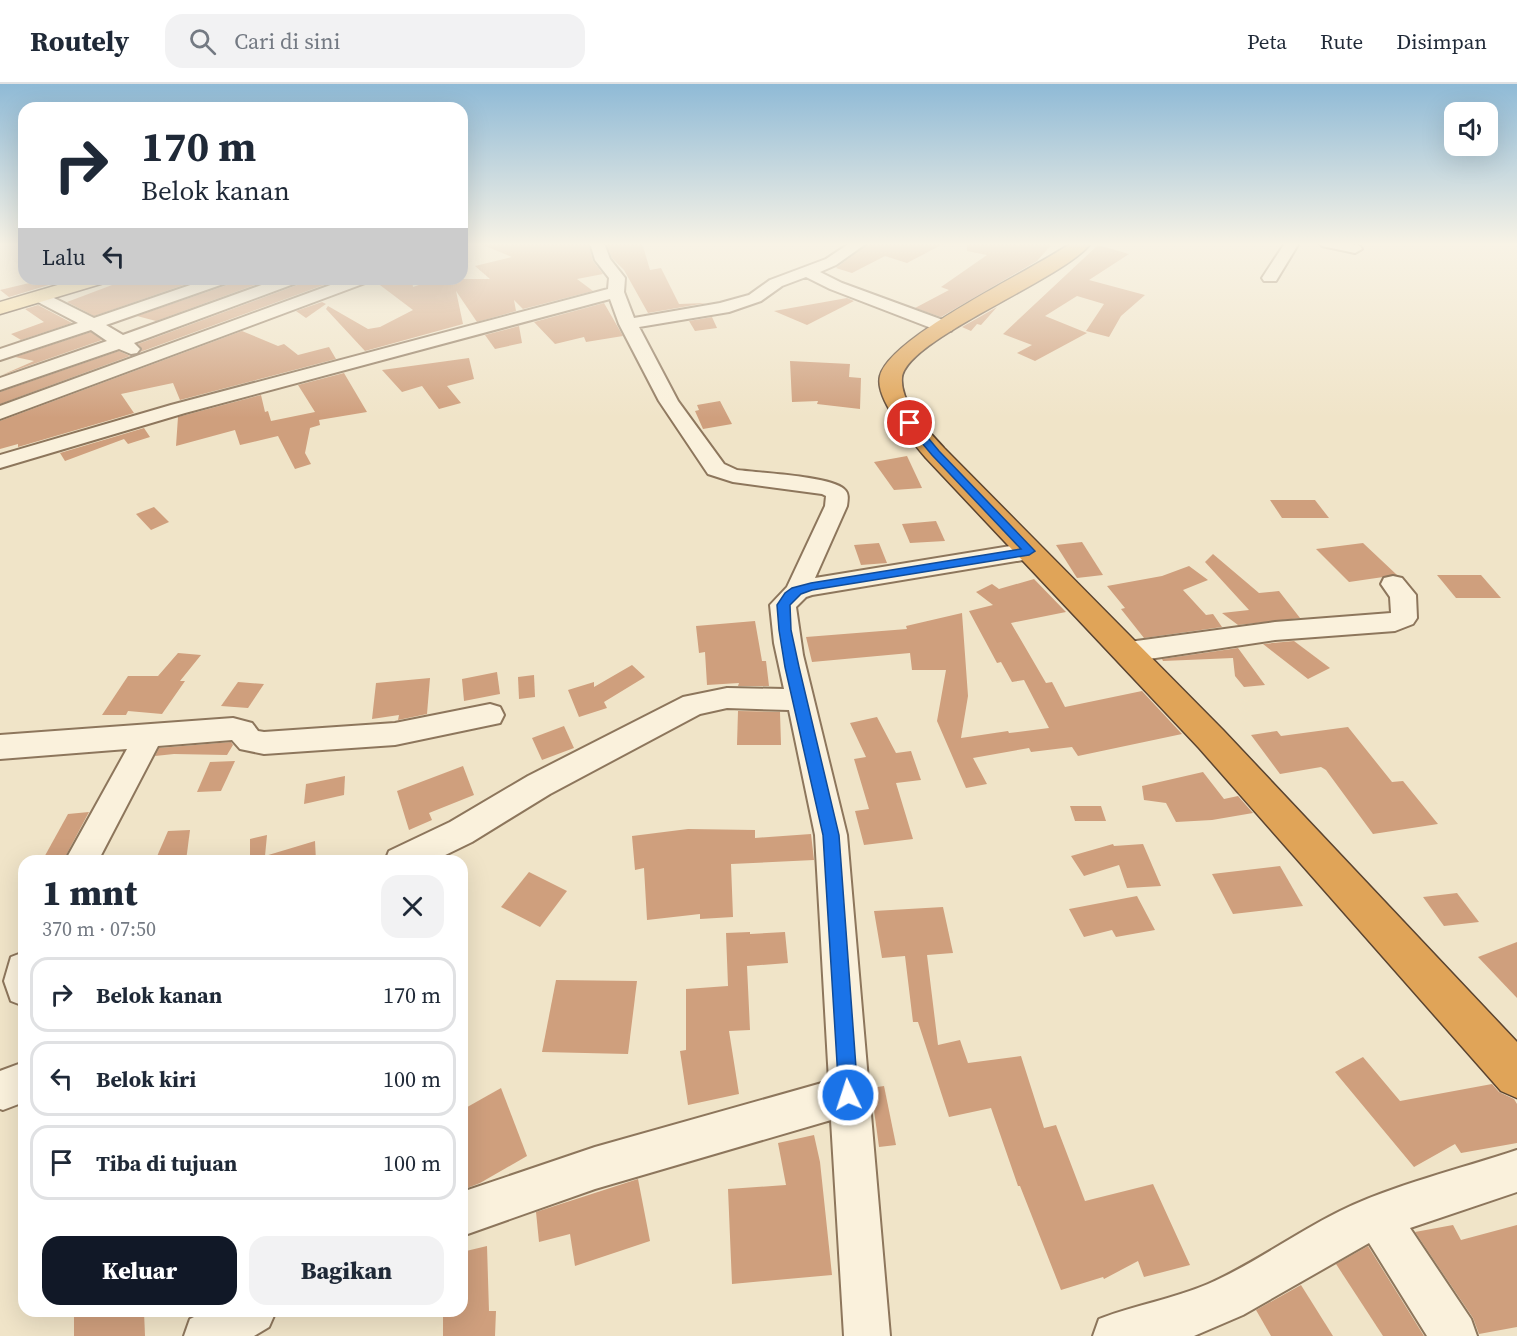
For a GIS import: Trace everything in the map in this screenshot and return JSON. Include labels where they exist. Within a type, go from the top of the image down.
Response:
[{"type":"highway","points":[[989,301],[945,327],[894,366],[890,377],[892,389],[921,437],[1029,551],[1130,652],[1517,1075]]},
{"type":"main road","points":[[0,308],[24,301]]},
{"type":"street","points":[[49,301],[93,324],[148,360]]},
{"type":"street","points":[[0,355],[158,301]]},
{"type":"street","points":[[0,384],[232,301]]},
{"type":"street","points":[[0,413],[303,301]]},
{"type":"street","points":[[0,462],[178,409],[581,301]]},
{"type":"street","points":[[620,301],[628,324],[669,401],[716,469],[733,476],[828,488],[837,494],[836,506],[797,591]]},
{"type":"street","points":[[628,324],[723,308],[745,301]]},
{"type":"street","points":[[877,301],[945,327]]},
{"type":"street","points":[[867,1336],[831,835],[792,667],[783,605],[789,596],[797,591],[836,582],[1029,551]]},
{"type":"street","points":[[1130,652],[1275,631],[1395,622],[1404,618],[1403,595],[1394,584]]},
{"type":"street","points":[[413,855],[461,832],[539,785],[693,705],[727,698],[801,700]]},
{"type":"street","points":[[0,747],[237,729],[242,731],[250,742],[264,743],[395,734],[490,715]]},
{"type":"street","points":[[84,855],[150,734]]},
{"type":"street","points":[[468,1212],[595,1168],[848,1095]]},
{"type":"street","points":[[1116,1336],[1177,1320],[1227,1299],[1356,1226],[1517,1171]]},
{"type":"street","points":[[1378,1217],[1454,1336]]},
{"type":"street","points":[[207,1336],[242,1317]]},
{"type":"building","points":[[69,301],[136,301],[94,316]]},
{"type":"building","points":[[179,301],[210,301],[156,321],[137,316]]},
{"type":"building","points":[[253,301],[279,301],[140,352],[142,349],[138,344]]},
{"type":"building","points":[[402,301],[458,301],[463,324],[365,351],[326,309],[328,306],[368,329],[380,327],[413,310]]},
{"type":"building","points":[[463,301],[514,301],[516,311],[477,322]]},
{"type":"building","points":[[515,301],[552,301],[523,309]]},
{"type":"building","points":[[642,301],[706,303],[648,313]]},
{"type":"building","points":[[828,301],[853,301],[807,325],[774,311]]},
{"type":"building","points":[[927,301],[968,301],[941,317],[915,308]]},
{"type":"building","points":[[1038,301],[1068,301],[1045,316],[1087,333],[1035,361],[1017,353],[1032,345],[1003,334]]},
{"type":"building","points":[[1095,301],[1138,301],[1121,316],[1109,337],[1086,331],[1104,304]]},
{"type":"building","points":[[322,302],[326,304],[306,318],[296,311]]},
{"type":"building","points":[[604,303],[623,336],[586,342],[584,337],[555,344],[534,322]]},
{"type":"building","points":[[38,305],[72,323],[21,340],[11,334],[44,322],[25,309]]},
{"type":"building","points":[[997,307],[981,325],[977,324],[971,331],[962,327]]},
{"type":"building","points":[[712,317],[717,328],[695,331],[689,321]]},
{"type":"building","points":[[519,326],[522,343],[495,349],[485,335]]},
{"type":"building","points":[[242,331],[278,346],[284,344],[298,355],[329,347],[336,359],[180,400],[173,383],[121,394],[134,413],[18,447],[18,444],[0,449],[0,421]]},
{"type":"building","points":[[91,332],[102,340],[2,375],[34,361],[15,357]]},
{"type":"building","points":[[119,351],[130,356],[0,404],[0,392]]},
{"type":"building","points":[[469,358],[474,379],[447,386],[461,403],[439,409],[422,386],[402,392],[382,370]]},
{"type":"building","points":[[790,361],[850,364],[849,377],[861,378],[860,409],[817,404],[818,401],[792,402]]},
{"type":"building","points":[[344,373],[367,412],[319,420],[320,425],[310,428],[305,453],[311,464],[295,469],[278,436],[240,445],[235,430],[176,446],[178,417],[261,395],[265,412],[268,411],[271,421],[315,412],[298,385]]},
{"type":"building","points":[[720,401],[732,424],[703,429],[695,411],[699,410],[697,405]]},
{"type":"building","points":[[144,428],[150,437],[128,444],[124,439],[65,461],[60,453]]},
{"type":"building","points":[[907,456],[922,488],[894,490],[874,462]]},
{"type":"building","points":[[1270,500],[1315,500],[1329,518],[1282,518]]},
{"type":"building","points":[[154,507],[169,522],[151,530],[136,514]]},
{"type":"building","points":[[936,521],[945,541],[910,543],[902,524]]},
{"type":"building","points":[[1082,542],[1103,575],[1077,578],[1056,545]]},
{"type":"building","points":[[879,543],[887,563],[861,565],[854,545]]},
{"type":"building","points":[[1363,543],[1397,575],[1349,582],[1316,549]]},
{"type":"building","points":[[1213,554],[1259,593],[1279,591],[1300,618],[1238,625],[1222,613],[1249,610],[1205,562]]},
{"type":"building","points":[[1189,566],[1208,580],[1183,590],[1206,615],[1213,614],[1222,627],[1144,638],[1121,609],[1125,608],[1107,586],[1162,576]]},
{"type":"building","points":[[1437,575],[1481,575],[1501,598],[1456,598]]},
{"type":"building","points":[[1034,579],[1066,612],[1011,623],[1046,683],[1052,682],[1065,707],[1142,691],[1182,734],[1078,756],[1072,747],[1031,752],[1029,748],[973,758],[987,784],[966,788],[937,721],[946,670],[912,670],[910,653],[812,662],[806,637],[907,629],[906,626],[962,613],[968,696],[961,738],[1049,728],[1024,680],[1012,682],[1001,662],[997,663],[969,611],[993,605],[976,592],[992,584],[999,589]]},
{"type":"building","points":[[755,621],[762,661],[766,661],[769,686],[738,686],[739,683],[707,685],[705,652],[699,653],[696,626]]},
{"type":"building","points":[[1294,641],[1330,668],[1308,679],[1263,644]]},
{"type":"building","points":[[1238,648],[1265,685],[1244,687],[1235,676],[1233,658],[1163,661],[1162,659]]},
{"type":"building","points":[[178,653],[201,655],[180,681],[185,681],[162,714],[128,711],[126,715],[102,715],[128,676],[158,676]]},
{"type":"building","points":[[632,665],[645,677],[604,702],[607,708],[579,717],[568,690],[594,682],[594,687]]},
{"type":"building","points":[[497,672],[500,694],[464,701],[462,679]]},
{"type":"building","points":[[534,675],[535,697],[519,699],[518,677]]},
{"type":"building","points":[[430,678],[427,714],[398,720],[399,715],[372,719],[376,683]]},
{"type":"building","points":[[238,682],[264,684],[248,708],[221,706]]},
{"type":"building","points":[[738,711],[780,712],[781,745],[737,745]]},
{"type":"building","points":[[877,717],[896,753],[911,751],[921,780],[896,783],[913,839],[864,845],[855,811],[869,809],[854,759],[866,757],[850,723]]},
{"type":"building","points":[[564,726],[574,748],[542,760],[532,738]]},
{"type":"building","points":[[1348,727],[1392,782],[1403,781],[1438,824],[1373,834],[1326,770],[1321,767],[1280,774],[1251,735],[1277,731],[1281,736]]},
{"type":"building","points":[[231,742],[233,745],[227,755],[155,756],[159,748]]},
{"type":"building","points":[[235,761],[221,791],[197,792],[210,762]]},
{"type":"building","points":[[463,766],[474,795],[429,813],[432,820],[409,830],[397,791]]},
{"type":"building","points":[[1203,772],[1224,799],[1238,796],[1253,813],[1212,820],[1176,822],[1166,803],[1144,800],[1142,786]]},
{"type":"building","points":[[345,776],[344,795],[304,804],[306,784]]},
{"type":"building","points":[[1070,806],[1101,806],[1106,821],[1075,821]]},
{"type":"building","points":[[89,812],[66,855],[45,855],[68,814]]},
{"type":"building","points":[[688,829],[755,830],[755,838],[811,834],[814,860],[731,864],[733,917],[700,919],[700,914],[647,920],[644,868],[635,870],[632,836]]},
{"type":"building","points":[[190,830],[187,855],[158,855],[168,831]]},
{"type":"building","points":[[267,835],[265,855],[250,855],[250,839]]},
{"type":"building","points":[[315,841],[316,855],[268,855]]},
{"type":"building","points":[[1113,844],[1114,846],[1143,844],[1161,886],[1127,888],[1119,865],[1084,876],[1071,856]]},
{"type":"building","points":[[1280,866],[1303,906],[1233,914],[1212,874]]},
{"type":"building","points":[[529,872],[567,891],[540,927],[501,907]]},
{"type":"building","points":[[1457,893],[1479,922],[1444,926],[1423,897]]},
{"type":"building","points":[[1137,896],[1155,930],[1116,937],[1112,930],[1084,937],[1069,909]]},
{"type":"building","points":[[943,907],[953,953],[927,955],[938,1045],[960,1040],[968,1063],[1021,1056],[1044,1128],[1056,1125],[1085,1201],[1153,1184],[1190,1265],[1144,1277],[1138,1261],[1104,1279],[1103,1277],[1061,1290],[1020,1186],[1018,1186],[991,1108],[949,1117],[918,1022],[913,1022],[905,956],[882,958],[874,911]]},
{"type":"building","points":[[750,932],[750,934],[785,932],[788,963],[747,966],[750,1030],[729,1031],[739,1094],[688,1105],[680,1051],[686,1050],[686,989],[728,986],[726,933]]},
{"type":"building","points":[[1517,942],[1517,998],[1478,957]]},
{"type":"building","points":[[556,980],[637,981],[628,1054],[542,1052]]},
{"type":"building","points":[[1363,1057],[1400,1101],[1492,1084],[1499,1092],[1514,1099],[1517,1104],[1517,1143],[1461,1153],[1455,1144],[1414,1167],[1335,1072]]},
{"type":"building","points":[[884,1086],[896,1145],[879,1147],[871,1088]]},
{"type":"building","points":[[501,1088],[527,1156],[468,1188],[468,1107]]},
{"type":"building","points":[[814,1135],[820,1162],[832,1275],[732,1284],[728,1189],[786,1185],[778,1143]]},
{"type":"building","points":[[638,1179],[650,1241],[575,1266],[570,1234],[539,1242],[536,1212]]},
{"type":"building","points":[[1453,1225],[1461,1240],[1517,1225],[1517,1327],[1479,1334],[1473,1318],[1415,1232]]},
{"type":"building","points":[[487,1246],[489,1311],[496,1311],[495,1336],[443,1336],[443,1317],[468,1317],[468,1251]]},
{"type":"building","points":[[1368,1246],[1424,1336],[1383,1336],[1336,1264]]},
{"type":"building","points":[[1301,1285],[1333,1336],[1271,1336],[1256,1310]]},
{"type":"building","points":[[74,1317],[144,1317],[145,1336],[74,1336]]},
{"type":"route","points":[[848,1095],[831,835],[824,795],[792,667],[783,605],[789,596],[811,587],[1029,551],[935,453],[910,423]]}]
